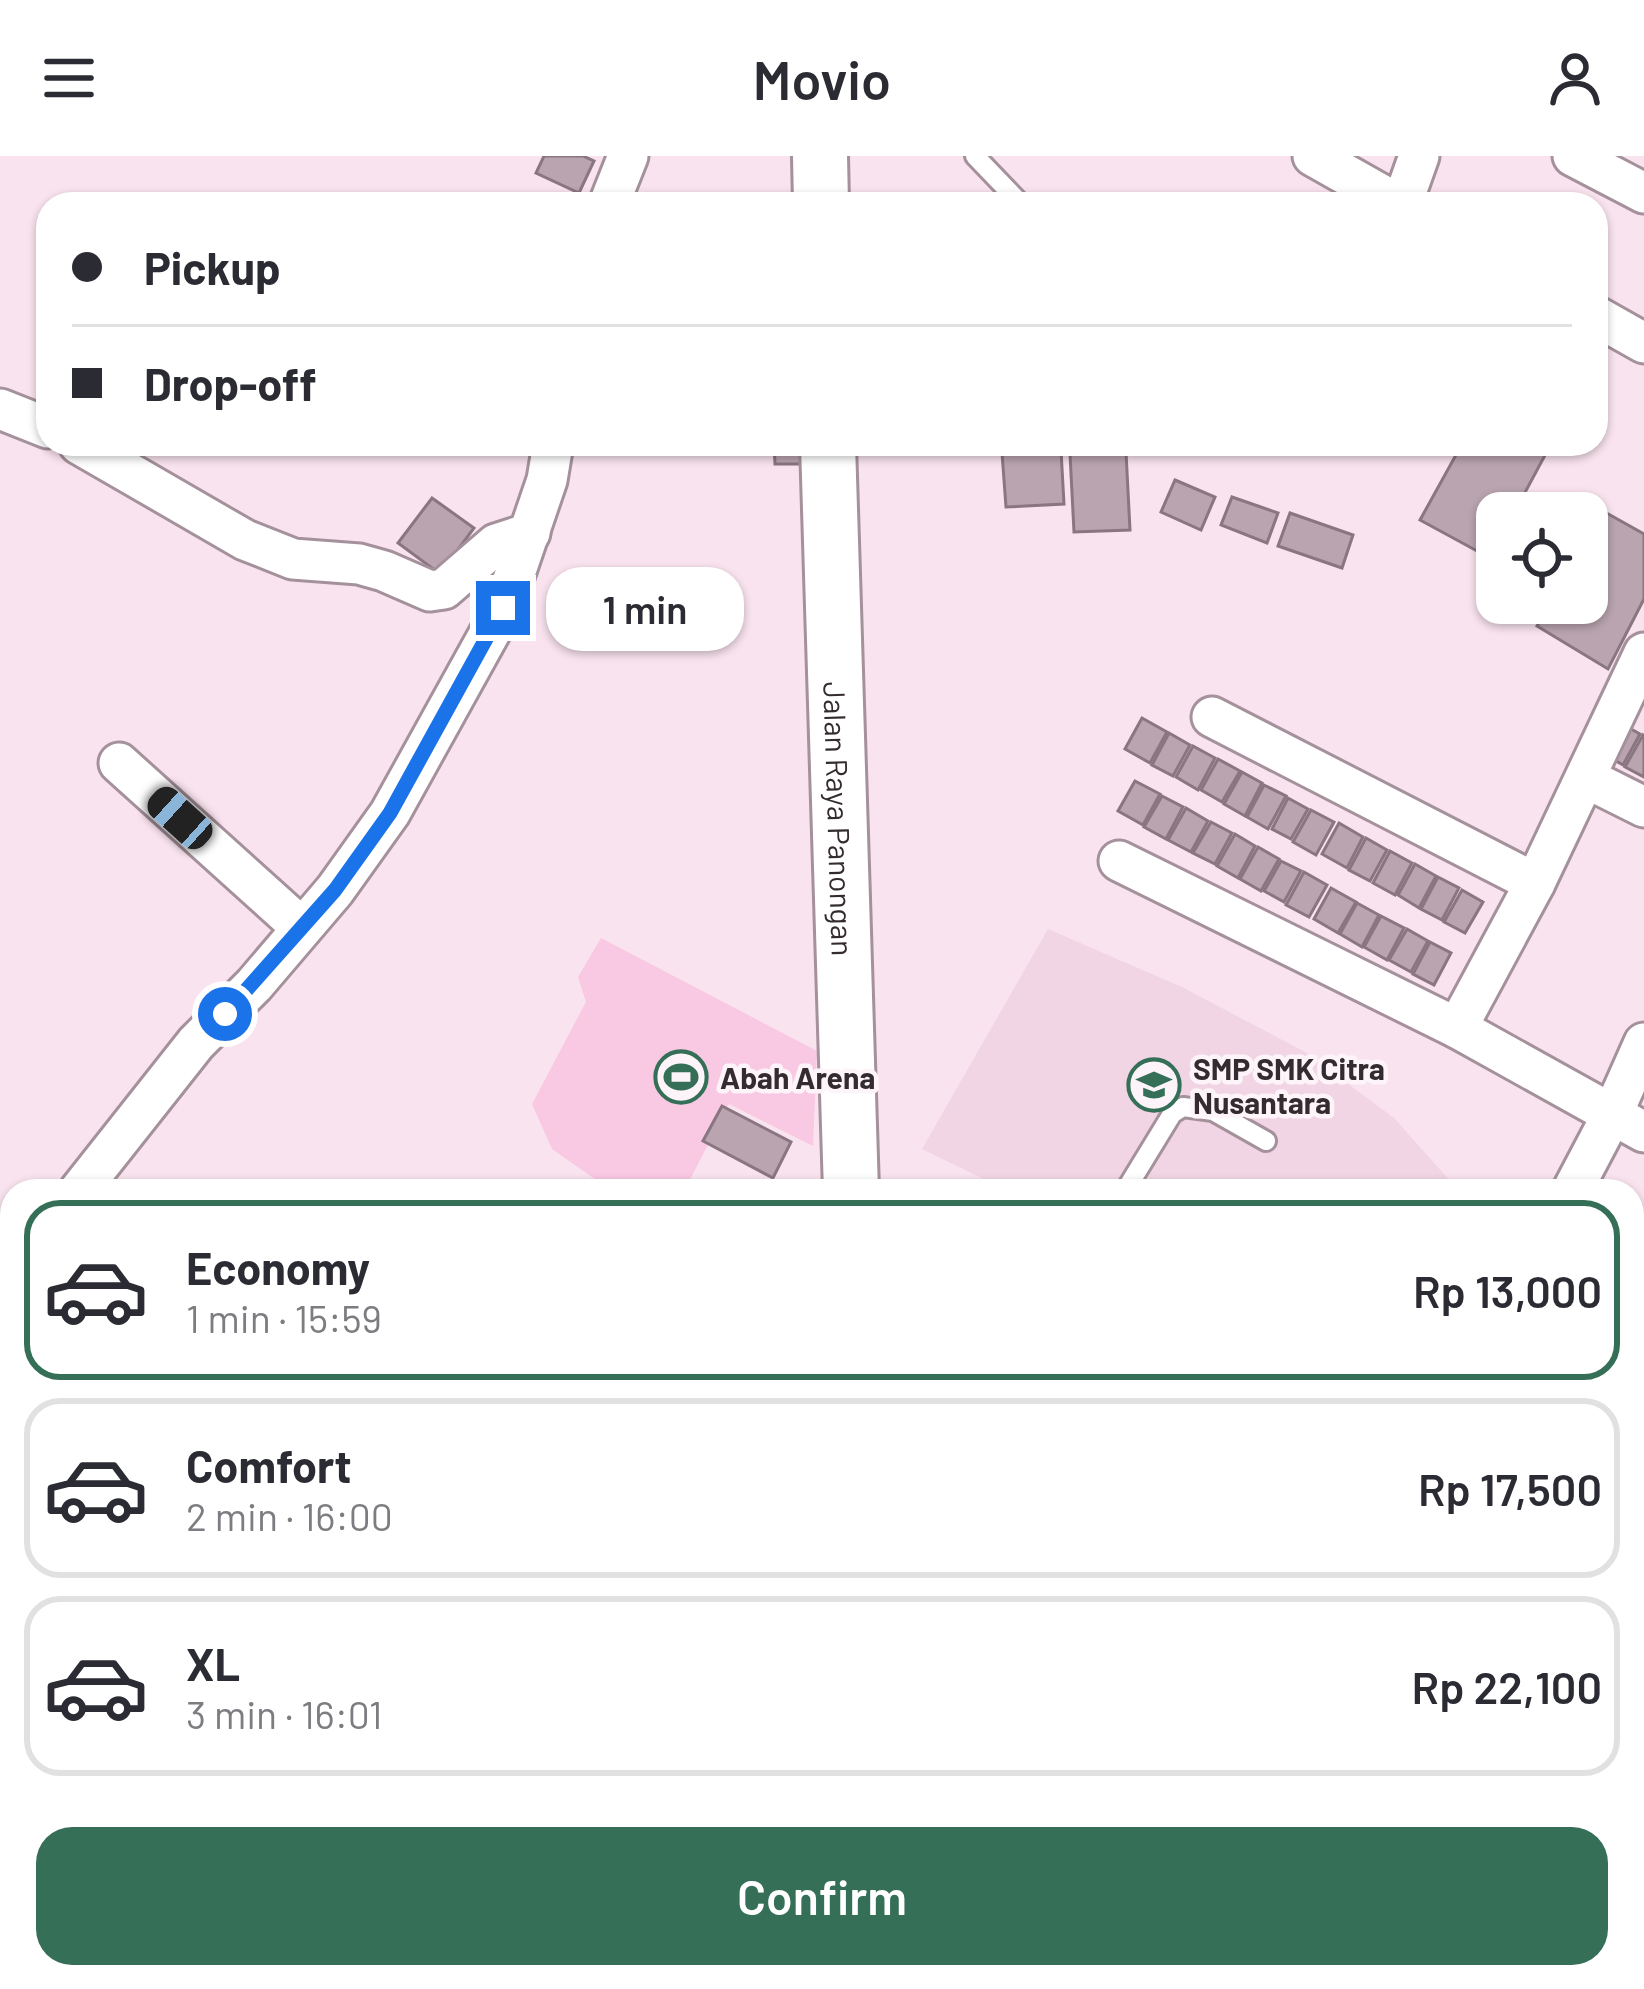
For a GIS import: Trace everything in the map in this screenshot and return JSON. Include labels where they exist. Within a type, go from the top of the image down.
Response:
[{"type":"main road","points":[[820,156],[821,192]]},
{"type":"main road","name":"Jalan Raya Panongan","points":[[828,456],[851,1179]]},
{"type":"street","points":[[613,192],[628,156]]},
{"type":"street","points":[[1313,156],[1378,192]]},
{"type":"street","points":[[1405,192],[1419,156]]},
{"type":"street","points":[[1573,156],[1644,193]]},
{"type":"street","points":[[1608,323],[1644,344]]},
{"type":"street","points":[[0,410],[36,424]]},
{"type":"street","points":[[100,456],[245,539],[293,559],[359,564],[430,591],[444,589],[496,544],[530,533]]},
{"type":"street","points":[[88,1179],[196,1043],[254,985],[335,890],[390,813],[503,608],[530,533],[550,456]]},
{"type":"street","points":[[1457,1028],[1535,883],[1644,653]]},
{"type":"street","points":[[1212,717],[1535,883]]},
{"type":"street","points":[[119,763],[302,928]]},
{"type":"street","points":[[1586,778],[1644,807]]},
{"type":"street","points":[[1119,861],[1457,1028],[1628,1124]]},
{"type":"street","points":[[1581,1179],[1628,1124],[1644,1043]]},
{"type":"lane","points":[[975,156],[1010,192]]},
{"type":"lane","points":[[1132,1179],[1172,1114],[1183,1107],[1213,1112],[1266,1141]]},
{"type":"shaded area","name":"SMP SMK Citra Nusantara","points":[[1048,929],[1184,988],[1305,1052],[1394,1118],[1448,1179],[984,1179],[922,1149]]},
{"type":"shaded area","name":"Abah Arena","points":[[601,938],[817,1051],[813,1146],[729,1104],[690,1179],[595,1179],[552,1149],[532,1104],[586,1002],[578,977]]},
{"type":"building","points":[[544,156],[583,156],[594,161],[579,192],[536,173]]},
{"type":"building","points":[[775,456],[802,456],[802,464],[775,464]]},
{"type":"building","points":[[1002,456],[1061,456],[1064,504],[1006,507]]},
{"type":"building","points":[[1070,456],[1126,456],[1130,530],[1074,532]]},
{"type":"building","points":[[1455,456],[1545,456],[1525,492],[1476,492],[1476,550],[1420,520]]},
{"type":"building","points":[[1175,480],[1215,497],[1201,530],[1161,512]]},
{"type":"building","points":[[1232,497],[1278,513],[1267,543],[1221,525]]},
{"type":"building","points":[[432,498],[474,528],[440,574],[398,543]]},
{"type":"building","points":[[1290,513],[1353,535],[1342,568],[1278,546]]},
{"type":"building","points":[[1608,514],[1644,534],[1644,599],[1608,669],[1537,626],[1608,624]]},
{"type":"building","points":[[1142,718],[1167,732],[1150,763],[1125,749]]},
{"type":"building","points":[[1615,720],[1640,734],[1623,765],[1599,751]]},
{"type":"building","points":[[1169,733],[1190,745],[1173,776],[1152,765]]},
{"type":"building","points":[[1644,736],[1644,777],[1625,767]]},
{"type":"building","points":[[1193,746],[1215,758],[1198,790],[1176,777]]},
{"type":"building","points":[[1218,759],[1240,771],[1222,802],[1201,790]]},
{"type":"building","points":[[1242,772],[1262,783],[1245,816],[1224,804]]},
{"type":"building","points":[[1135,781],[1160,794],[1143,825],[1118,811]]},
{"type":"building","points":[[1264,785],[1286,796],[1268,829],[1247,817]]},
{"type":"building","points":[[1162,796],[1183,807],[1166,839],[1144,827]]},
{"type":"building","points":[[1288,798],[1308,809],[1291,839],[1272,829]]},
{"type":"building","points":[[1186,808],[1208,821],[1191,852],[1168,840]]},
{"type":"building","points":[[1311,810],[1334,822],[1316,855],[1293,842]]},
{"type":"building","points":[[1211,822],[1232,833],[1215,864],[1193,853]]},
{"type":"building","points":[[1339,823],[1363,837],[1347,868],[1322,854]]},
{"type":"building","points":[[1235,834],[1255,846],[1238,878],[1217,866]]},
{"type":"building","points":[[1366,838],[1387,850],[1370,881],[1349,870]]},
{"type":"building","points":[[1258,847],[1279,859],[1261,891],[1240,879]]},
{"type":"building","points":[[1390,851],[1412,863],[1395,895],[1373,883]]},
{"type":"building","points":[[1281,861],[1301,871],[1284,902],[1264,891]]},
{"type":"building","points":[[1415,864],[1436,876],[1419,908],[1398,895]]},
{"type":"building","points":[[1304,872],[1327,885],[1309,917],[1286,905]]},
{"type":"building","points":[[1438,877],[1459,888],[1442,920],[1421,909]]},
{"type":"building","points":[[1331,888],[1356,902],[1338,933],[1314,919]]},
{"type":"building","points":[[1462,890],[1483,902],[1465,933],[1444,922]]},
{"type":"building","points":[[1357,903],[1379,915],[1362,947],[1340,934]]},
{"type":"building","points":[[1381,916],[1404,928],[1387,960],[1364,947]]},
{"type":"building","points":[[1407,929],[1428,941],[1411,972],[1389,960]]},
{"type":"building","points":[[1430,942],[1451,953],[1434,985],[1413,974]]},
{"type":"building","points":[[722,1106],[791,1142],[773,1178],[703,1141]]},
{"type":"place","name":"Abah Arena","points":[[681,1077]]},
{"type":"place","name":"SMP SMK Citra Nusantara","points":[[1154,1085]]},
{"type":"route","points":[[225,1014],[335,890],[390,813],[503,608]]}]
